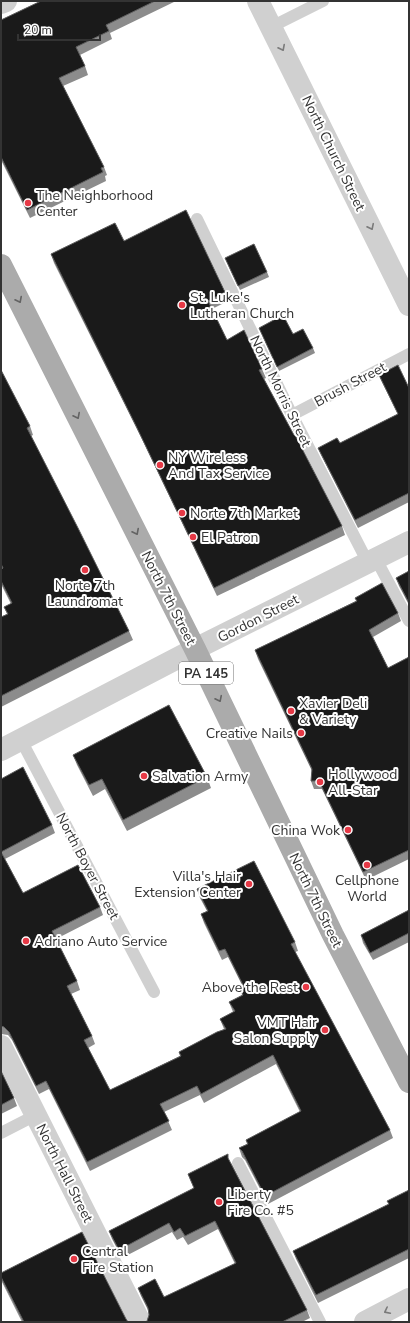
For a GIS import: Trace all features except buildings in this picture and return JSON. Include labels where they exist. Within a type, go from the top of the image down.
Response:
[{"type":"main road","name":"North 7th Street","points":[[1,265],[195,649],[333,935],[409,1082]]},
{"type":"street","points":[[1,3],[6,1]]},
{"type":"street","name":"North Church Street","points":[[258,1],[409,305]]},
{"type":"street","name":"Gordon Street","points":[[1,750],[195,649],[409,542]]},
{"type":"street","name":"North Hall Street","points":[[1,1046],[140,1322]]},
{"type":"street","points":[[365,1322],[409,1300]]},
{"type":"lane","points":[[271,27],[323,1]]},
{"type":"lane","name":"North Morris Street","points":[[197,219],[292,415],[372,561],[409,621]]},
{"type":"lane","name":"Brush Street","points":[[292,415],[409,354]]},
{"type":"lane","name":"North Boyer Street","points":[[21,740],[154,992]]},
{"type":"lane","points":[[1,1133],[36,1115]]},
{"type":"lane","points":[[238,1163],[320,1322]]},
{"type":"place","name":"The Neighborhood Center","points":[[28,203]]},
{"type":"place","name":"St. Luke's Lutheran Church","points":[[182,305]]},
{"type":"place","name":"NY Wireless And Tax Service","points":[[160,465]]},
{"type":"place","name":"Norte 7th Market","points":[[182,513]]},
{"type":"place","name":"El Patron","points":[[193,537]]},
{"type":"place","name":"Norte 7th Laundromat","points":[[85,570]]},
{"type":"place","name":"Xavier Deli & Variety","points":[[291,711]]},
{"type":"place","name":"Creative Nails","points":[[301,733]]},
{"type":"place","name":"Salvation Army","points":[[144,776]]},
{"type":"place","name":"Hollywood All-Star","points":[[320,782]]},
{"type":"place","name":"China Wok","points":[[348,830]]},
{"type":"place","name":"Cellphone World","points":[[367,865]]},
{"type":"place","name":"Villa's Hair Extension Center","points":[[249,884]]},
{"type":"place","name":"Adriano Auto Service","points":[[26,941]]},
{"type":"place","name":"Above the Rest","points":[[306,987]]},
{"type":"place","name":"VMT Hair Salon Supply","points":[[325,1030]]},
{"type":"place","name":"Liberty Fire Co. #5","points":[[219,1202]]},
{"type":"place","name":"Central Fire Station","points":[[74,1259]]}]
